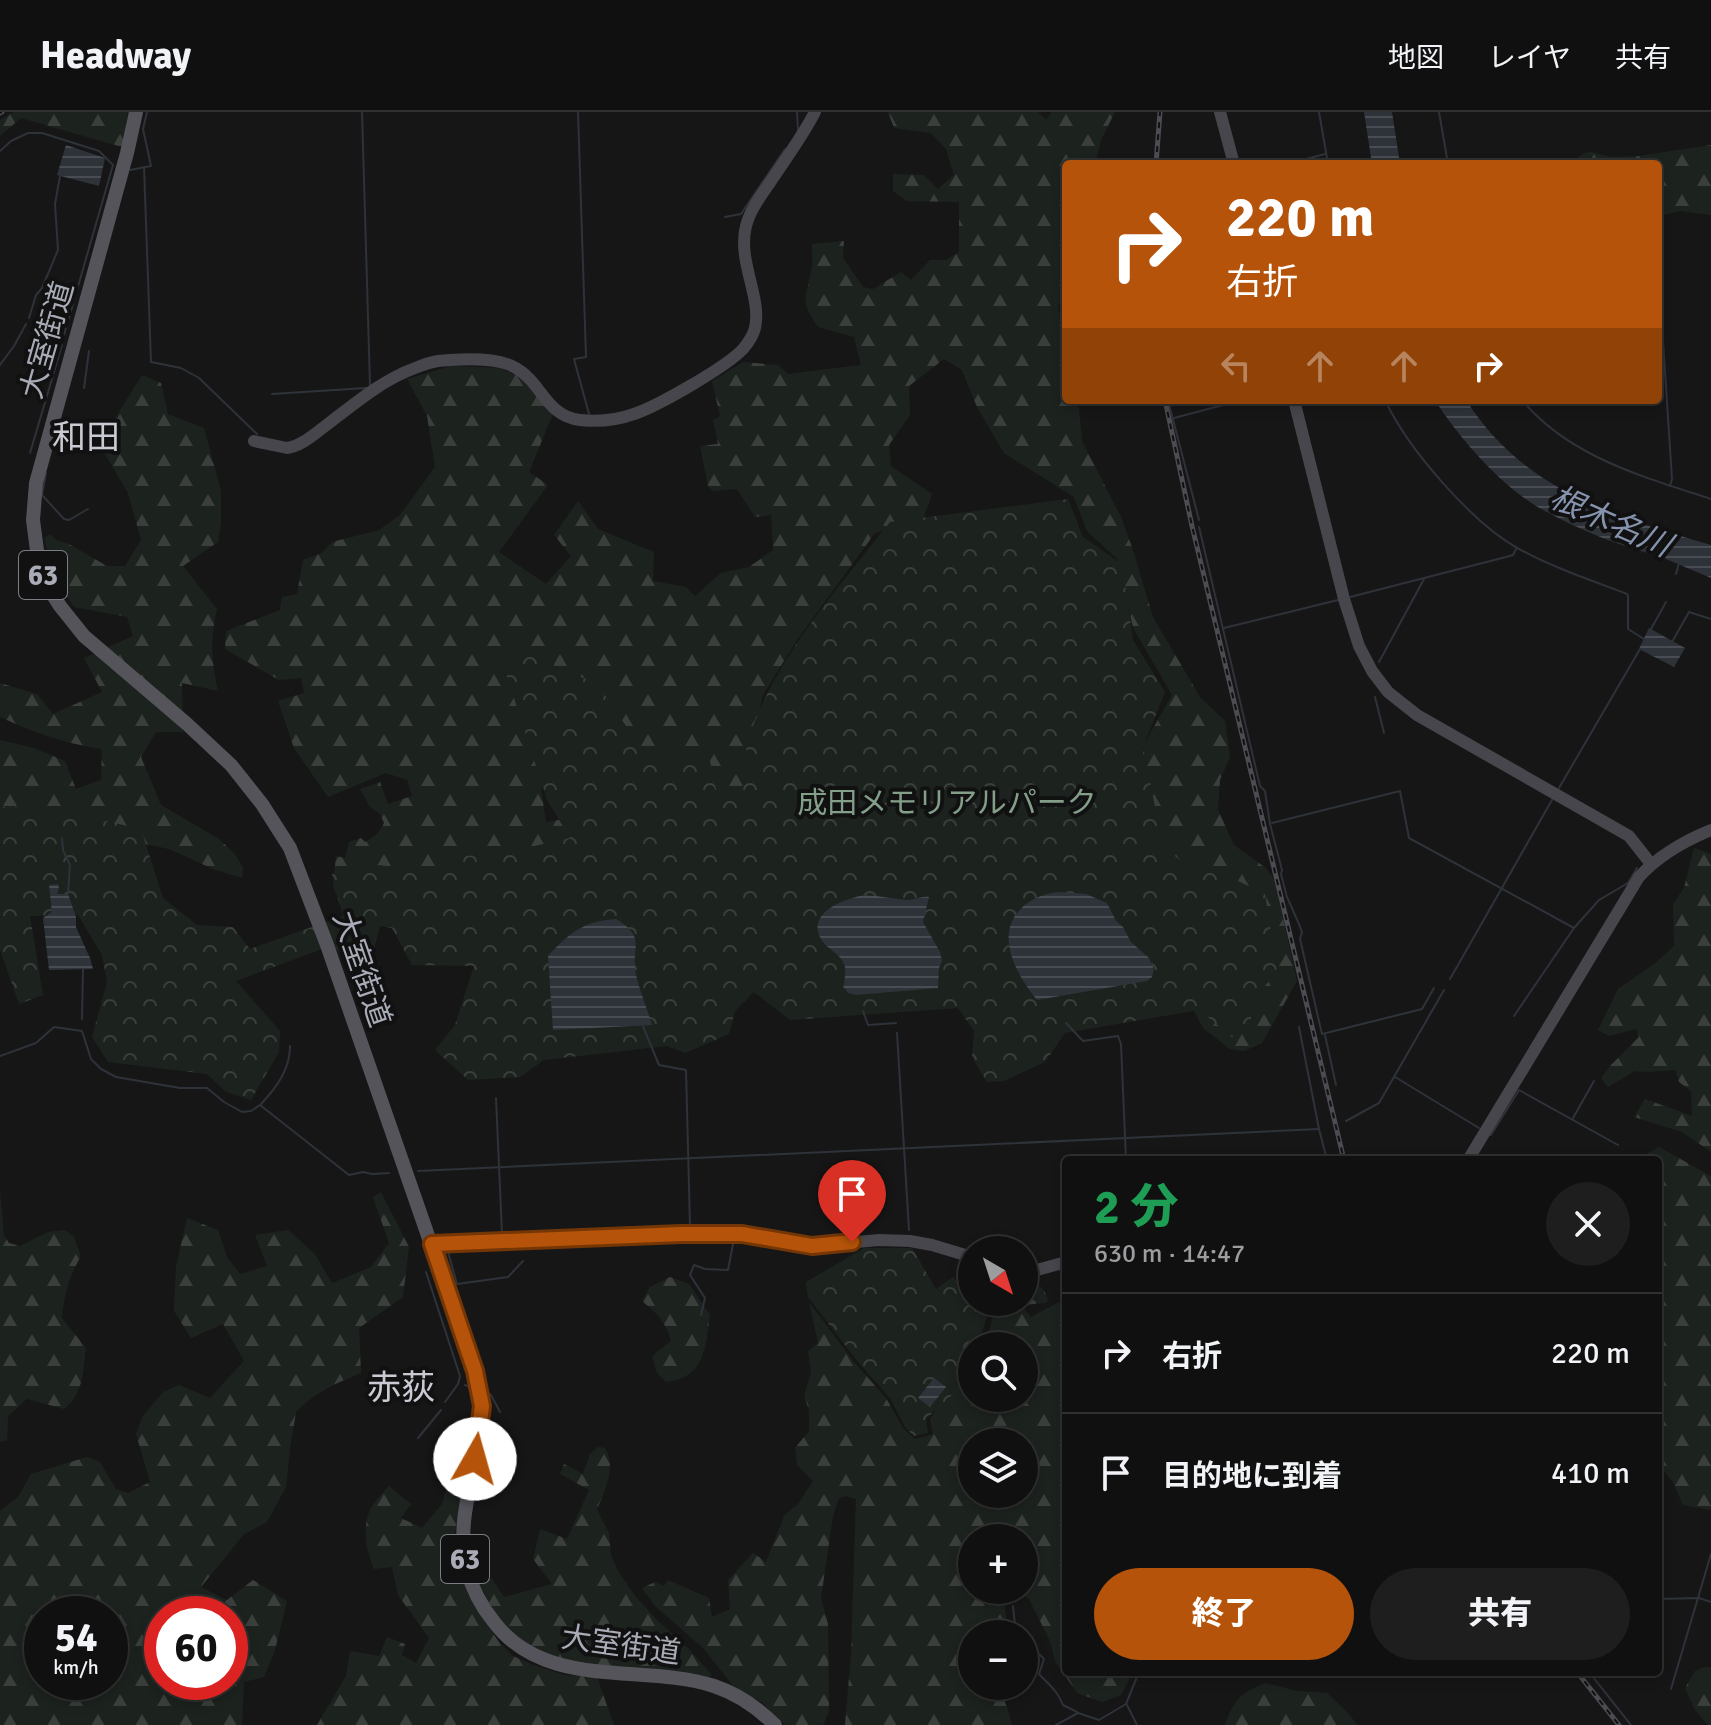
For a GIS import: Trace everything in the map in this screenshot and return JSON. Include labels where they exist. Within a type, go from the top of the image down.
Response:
[{"type":"main road","name":"大室街道","points":[[136,112],[40,462],[33,520],[38,558],[54,597],[84,636],[231,765],[283,836],[299,870],[473,1367],[482,1406],[463,1525],[463,1549],[471,1584],[480,1605],[509,1640],[541,1659],[569,1667],[685,1679],[715,1686],[749,1702],[775,1725]]},
{"type":"street","points":[[254,441],[293,448],[368,392],[401,373],[435,361],[506,363],[525,375],[555,411],[580,420],[597,421],[635,414],[696,381],[734,356],[750,340],[755,329],[756,315],[744,252],[746,227],[754,207],[815,112]]},
{"type":"street","points":[[1220,112],[1233,160]]},
{"type":"street","points":[[1295,404],[1351,623],[1365,659],[1388,692],[1417,715],[1629,836],[1651,864]]},
{"type":"street","points":[[1470,1156],[1639,877],[1671,850],[1711,830]]},
{"type":"street","points":[[432,1244],[742,1234],[812,1246],[879,1240],[910,1241],[958,1253]]},
{"type":"street","points":[[1038,1270],[1062,1263]]},
{"type":"green space","points":[[14,112],[128,112],[122,147],[21,118],[0,136],[0,120]]},
{"type":"green space","points":[[888,112],[1038,112],[1046,120],[1052,112],[1115,112],[1101,140],[1096,160],[1062,160],[1062,294],[1058,309],[1062,320],[1062,404],[1078,404],[1082,441],[1121,517],[1153,617],[1200,697],[1225,721],[1230,757],[1220,780],[1218,810],[1234,845],[1266,868],[1275,881],[1297,981],[1262,1043],[1244,1051],[1230,1049],[1203,1028],[1162,951],[1192,876],[1162,852],[1149,804],[1143,746],[1172,695],[1133,628],[1117,559],[1087,531],[1074,497],[1004,453],[977,407],[962,370],[944,359],[909,386],[910,415],[889,445],[891,466],[932,494],[923,519],[875,533],[797,640],[763,695],[753,737],[755,812],[674,822],[687,757],[678,754],[671,759],[661,779],[589,788],[541,788],[546,822],[615,811],[619,837],[490,861],[476,855],[462,855],[450,861],[440,872],[344,915],[333,886],[336,856],[345,858],[349,842],[361,838],[365,842],[384,823],[360,789],[380,782],[388,804],[412,796],[407,780],[386,773],[328,797],[294,748],[278,701],[304,693],[301,678],[279,680],[225,649],[226,631],[280,610],[282,597],[297,594],[303,560],[322,553],[332,542],[379,530],[400,515],[435,467],[427,416],[407,379],[451,366],[500,368],[518,376],[553,414],[529,472],[548,485],[499,552],[546,584],[571,556],[554,535],[578,501],[598,529],[654,552],[653,581],[686,587],[695,596],[721,573],[749,567],[773,550],[771,515],[755,517],[737,489],[713,491],[708,486],[700,446],[718,444],[713,420],[720,416],[712,381],[743,362],[778,365],[788,374],[861,365],[854,337],[818,327],[808,310],[806,299],[812,268],[812,244],[844,241],[843,258],[863,287],[873,289],[901,272],[911,280],[930,260],[946,260],[959,252],[959,202],[907,201],[893,191],[893,174],[924,175],[938,189],[954,175],[946,149],[931,133],[894,128]]},
{"type":"green space","points":[[1711,145],[1711,215],[1680,211],[1662,215],[1662,160],[1574,160],[1584,153],[1592,152],[1610,157],[1639,156]]},
{"type":"green space","points":[[142,375],[161,383],[168,414],[204,428],[221,491],[221,523],[218,542],[183,566],[217,609],[212,650],[218,691],[182,683],[183,732],[156,732],[141,757],[161,805],[219,839],[235,854],[243,868],[242,878],[169,849],[130,841],[0,864],[0,740],[34,748],[65,761],[76,789],[101,780],[102,749],[50,737],[0,717],[0,683],[37,694],[53,714],[102,692],[84,658],[133,636],[127,617],[74,607],[56,574],[44,538],[50,534],[107,566],[125,566],[141,540],[128,493],[99,444]]},
{"type":"green space","name":"成田メモリアルパーク","points":[[1068,499],[1083,537],[1122,564],[1133,640],[1165,692],[1143,747],[1163,846],[1195,873],[1224,869],[1236,880],[1265,894],[1277,973],[1263,988],[1248,1026],[1232,1037],[1199,1010],[1065,1033],[1045,1062],[1004,1081],[987,1082],[972,1057],[974,1031],[958,1008],[790,1020],[754,992],[735,1011],[729,1034],[685,1053],[667,1046],[544,1060],[520,1077],[468,1080],[435,1050],[455,1025],[474,966],[412,965],[392,928],[380,926],[373,953],[346,961],[333,945],[236,981],[280,1031],[279,1052],[251,1100],[226,1092],[207,1074],[108,1062],[92,1037],[107,982],[102,955],[78,915],[30,916],[43,995],[19,1004],[0,950],[0,807],[52,809],[141,829],[163,898],[197,925],[233,927],[250,949],[343,916],[332,874],[379,865],[430,872],[445,853],[486,857],[570,838],[547,800],[501,658],[516,649],[597,684],[653,765],[671,753],[710,761],[718,799],[741,798],[749,738],[763,702],[812,621],[890,522]]},
{"type":"green space","points":[[1694,848],[1711,854],[1711,1152],[1682,1132],[1634,1117],[1645,1099],[1692,1116],[1691,1091],[1679,1082],[1675,1070],[1635,1071],[1608,1087],[1601,1078],[1639,1037],[1636,1029],[1609,1036],[1598,1030],[1618,989],[1674,946],[1673,904],[1684,888]]},
{"type":"green space","points":[[1659,1147],[1711,1176],[1711,1510],[1683,1505],[1673,1482],[1662,1469],[1662,1156],[1643,1156]]},
{"type":"green space","points":[[0,1191],[4,1235],[9,1243],[20,1246],[48,1232],[65,1230],[74,1237],[81,1256],[68,1286],[62,1318],[86,1348],[81,1381],[71,1403],[64,1409],[27,1399],[8,1416],[7,1440],[0,1442]]},
{"type":"green space","points":[[381,1192],[409,1247],[403,1297],[359,1328],[361,1373],[311,1398],[296,1412],[286,1487],[267,1522],[244,1534],[201,1587],[219,1596],[144,1596],[144,1700],[243,1700],[242,1725],[0,1725],[0,1511],[18,1497],[31,1474],[87,1457],[100,1462],[116,1489],[128,1493],[150,1482],[136,1434],[143,1416],[163,1392],[179,1385],[210,1398],[244,1361],[223,1324],[191,1338],[174,1311],[176,1267],[187,1218],[218,1230],[227,1257],[240,1274],[267,1266],[255,1235],[288,1230],[315,1254],[332,1283],[371,1267],[389,1243],[373,1197]]},
{"type":"green space","points":[[864,1248],[912,1248],[936,1289],[953,1277],[958,1282],[958,1316],[987,1316],[982,1332],[958,1332],[958,1388],[926,1419],[928,1433],[914,1436],[905,1427],[890,1398],[808,1297],[806,1282]]},
{"type":"green space","points":[[670,1277],[689,1284],[710,1315],[705,1349],[696,1367],[679,1379],[666,1382],[657,1373],[652,1356],[671,1341],[660,1318],[642,1301],[650,1287]]},
{"type":"green space","points":[[1038,1285],[1048,1299],[1046,1303],[1038,1304]]},
{"type":"green space","points":[[809,1302],[854,1362],[886,1398],[903,1428],[915,1439],[933,1434],[930,1419],[942,1400],[958,1386],[958,1412],[1038,1412],[1038,1332],[989,1332],[993,1316],[1031,1317],[1038,1316],[1059,1302],[1062,1306],[1062,1671],[1032,1604],[1038,1604],[1038,1524],[958,1524],[958,1604],[1006,1604],[1006,1620],[958,1620],[958,1700],[1005,1700],[1012,1725],[845,1725],[851,1653],[856,1499],[846,1496],[839,1498],[833,1516],[821,1598],[828,1624],[829,1712],[823,1725],[785,1725],[763,1703],[734,1687],[703,1648],[655,1606],[642,1588],[655,1582],[664,1586],[668,1580],[709,1598],[712,1617],[730,1609],[728,1580],[753,1553],[766,1562],[784,1516],[798,1504],[813,1481],[797,1465],[795,1448],[809,1431],[809,1411],[804,1395],[811,1373],[808,1351],[818,1343]]},
{"type":"green space","points":[[598,1447],[605,1448],[610,1471],[597,1510],[609,1533],[611,1555],[618,1571],[636,1597],[712,1675],[706,1679],[600,1667],[545,1652],[523,1642],[506,1628],[478,1580],[492,1579],[504,1597],[552,1584],[533,1559],[540,1529],[567,1539],[589,1490],[560,1474],[564,1464],[583,1474],[590,1454]]},
{"type":"green space","points":[[442,1460],[469,1461],[454,1539],[460,1575],[487,1625],[513,1656],[565,1675],[597,1677],[614,1725],[317,1725],[346,1676],[350,1651],[379,1656],[387,1637],[405,1644],[402,1655],[416,1663],[429,1638],[398,1595],[392,1567],[374,1569],[366,1529],[372,1506],[389,1486],[411,1504],[401,1518],[422,1528],[442,1504],[449,1478],[440,1470]]},
{"type":"green space","points":[[253,1580],[287,1601],[275,1650],[264,1677],[248,1681],[248,1596],[232,1596]]},
{"type":"green space","points":[[1711,1667],[1711,1725],[1695,1710],[1685,1688],[1695,1671]]},
{"type":"green space","points":[[1065,1676],[1131,1676],[1121,1695],[1102,1702],[1077,1693]]},
{"type":"green space","points":[[1266,1683],[1297,1691],[1327,1693],[1357,1725],[1225,1725],[1240,1698]]},
{"type":"water","points":[[1364,112],[1392,112],[1399,160],[1371,160]]},
{"type":"water","points":[[66,145],[105,158],[99,186],[57,175]]},
{"type":"water","name":"根木名川","points":[[1438,404],[1469,404],[1489,431],[1515,457],[1574,496],[1640,523],[1711,545],[1711,578],[1591,533],[1536,506],[1508,485],[1455,429]]},
{"type":"water","points":[[1649,628],[1685,648],[1674,667],[1639,649]]},
{"type":"water","points":[[58,884],[57,894],[68,894],[76,927],[93,969],[49,970],[43,918],[52,912],[49,885]]},
{"type":"water","points":[[1059,892],[1086,894],[1107,903],[1131,942],[1149,958],[1154,969],[1152,977],[1147,981],[1037,1000],[1023,981],[1010,952],[1011,923],[1030,901]]},
{"type":"water","points":[[865,895],[908,900],[929,897],[923,922],[940,952],[942,961],[938,988],[856,995],[848,993],[844,987],[843,962],[820,937],[819,920],[831,907]]},
{"type":"water","points":[[616,919],[635,938],[636,975],[652,1025],[553,1030],[548,956],[578,930],[595,922]]},
{"type":"water","points":[[934,1378],[946,1387],[930,1407],[918,1398]]},
{"type":"waterway","points":[[130,170],[151,166],[143,129],[147,112]]},
{"type":"waterway","points":[[362,112],[370,385]]},
{"type":"waterway","points":[[578,112],[586,357],[574,359],[589,414]]},
{"type":"waterway","points":[[797,112],[798,131]]},
{"type":"waterway","points":[[1319,112],[1327,160]]},
{"type":"waterway","points":[[1439,112],[1447,160]]},
{"type":"waterway","points":[[0,151],[11,141],[28,133],[42,133],[99,151],[113,165],[64,335]]},
{"type":"waterway","points":[[725,217],[741,214],[785,149]]},
{"type":"waterway","points":[[1302,160],[1325,154]]},
{"type":"waterway","points":[[144,167],[151,362],[181,368],[199,378],[257,434]]},
{"type":"waterway","points":[[29,318],[36,295],[58,250],[55,204],[60,176]]},
{"type":"waterway","points":[[0,365],[26,324]]},
{"type":"waterway","points":[[1662,325],[1670,486]]},
{"type":"waterway","points":[[30,453],[62,345]]},
{"type":"waterway","points":[[84,388],[89,351]]},
{"type":"waterway","points":[[272,394],[366,388]]},
{"type":"waterway","points":[[1169,404],[1199,520]]},
{"type":"waterway","points":[[1174,418],[1227,404]]},
{"type":"waterway","points":[[1387,404],[1425,462],[1481,522],[1532,556],[1627,594],[1628,629],[1644,639]]},
{"type":"waterway","points":[[1526,404],[1541,420],[1585,451],[1634,473],[1711,499]]},
{"type":"waterway","points":[[46,473],[42,495],[64,519],[69,520],[88,509]]},
{"type":"waterway","points":[[1199,527],[1260,786],[1265,791],[1281,874],[1302,932],[1300,939],[1322,1034],[1422,1009],[1434,988]]},
{"type":"waterway","points":[[1350,597],[1513,555],[1516,549]]},
{"type":"waterway","name":"根木名川","points":[[1676,574],[1679,563]]},
{"type":"waterway","points":[[1379,662],[1424,579]]},
{"type":"waterway","points":[[1224,628],[1338,600]]},
{"type":"waterway","points":[[1651,629],[1666,602]]},
{"type":"waterway","points":[[1672,642],[1689,612],[1711,619]]},
{"type":"waterway","points":[[1559,788],[1640,649]]},
{"type":"waterway","points":[[1375,697],[1384,733]]},
{"type":"waterway","points":[[1272,823],[1400,791],[1409,838],[1574,928]]},
{"type":"waterway","points":[[1450,979],[1552,800]]},
{"type":"waterway","points":[[62,838],[63,850],[70,865],[68,894]]},
{"type":"waterway","points":[[1514,1016],[1574,928],[1599,900],[1628,883],[1637,868]]},
{"type":"waterway","points":[[82,1019],[83,969]]},
{"type":"waterway","points":[[1346,1121],[1379,1103],[1444,990]]},
{"type":"waterway","points":[[863,1011],[868,1025],[896,1023]]},
{"type":"waterway","points":[[1066,1023],[1083,1041],[1118,1036],[1121,1044],[1126,1156]]},
{"type":"waterway","points":[[642,1024],[659,1065],[686,1070],[690,1226]]},
{"type":"waterway","points":[[0,1056],[36,1043],[54,1027],[82,1031],[91,1059],[116,1077],[180,1088],[207,1088],[242,1112],[260,1105],[349,1175],[389,1173]]},
{"type":"waterway","points":[[1299,1027],[1326,1156]]},
{"type":"waterway","points":[[897,1033],[909,1230]]},
{"type":"waterway","points":[[1325,1035],[1336,1085]]},
{"type":"waterway","points":[[261,1104],[282,1077],[290,1046]]},
{"type":"waterway","points":[[1395,1077],[1479,1128]]},
{"type":"waterway","points":[[1573,1118],[1594,1081]]},
{"type":"waterway","points":[[1491,1135],[1519,1090],[1618,1145]]},
{"type":"waterway","points":[[496,1098],[502,1234]]},
{"type":"waterway","points":[[418,1171],[1319,1129]]},
{"type":"waterway","points":[[701,1315],[705,1298],[690,1275],[694,1265],[728,1270],[733,1244]]},
{"type":"waterway","points":[[448,1252],[457,1284],[508,1277],[523,1261]]},
{"type":"waterway","points":[[426,1272],[460,1376],[445,1402]]},
{"type":"waterway","points":[[465,1385],[470,1387]]},
{"type":"waterway","points":[[486,1391],[500,1412]]},
{"type":"waterway","points":[[418,1438],[441,1410]]},
{"type":"waterway","points":[[1671,1689],[1711,1554]]},
{"type":"waterway","points":[[1662,1599],[1699,1598],[1711,1602]]},
{"type":"waterway","points":[[1013,1606],[1014,1620]]},
{"type":"waterway","points":[[1038,1654],[1044,1659],[1039,1674],[1056,1692],[1063,1705],[1077,1712]]},
{"type":"waterway","points":[[1056,1725],[1078,1713],[1099,1720],[1126,1704],[1137,1676]]},
{"type":"waterway","points":[[1592,1676],[1631,1725]]},
{"type":"waterway","points":[[1127,1705],[1137,1725]]},
{"type":"railway","points":[[1156,160],[1160,112]]},
{"type":"railway","points":[[1166,404],[1192,526],[1343,1156]]},
{"type":"railway","points":[[1580,1676],[1619,1725]]},
{"type":"district","name":"和田","points":[[86,437]]},
{"type":"district","name":"赤荻","points":[[401,1387]]},
{"type":"route","points":[[475,1459],[482,1406],[475,1371],[432,1244],[681,1234],[760,1235],[812,1246],[852,1242]]}]
